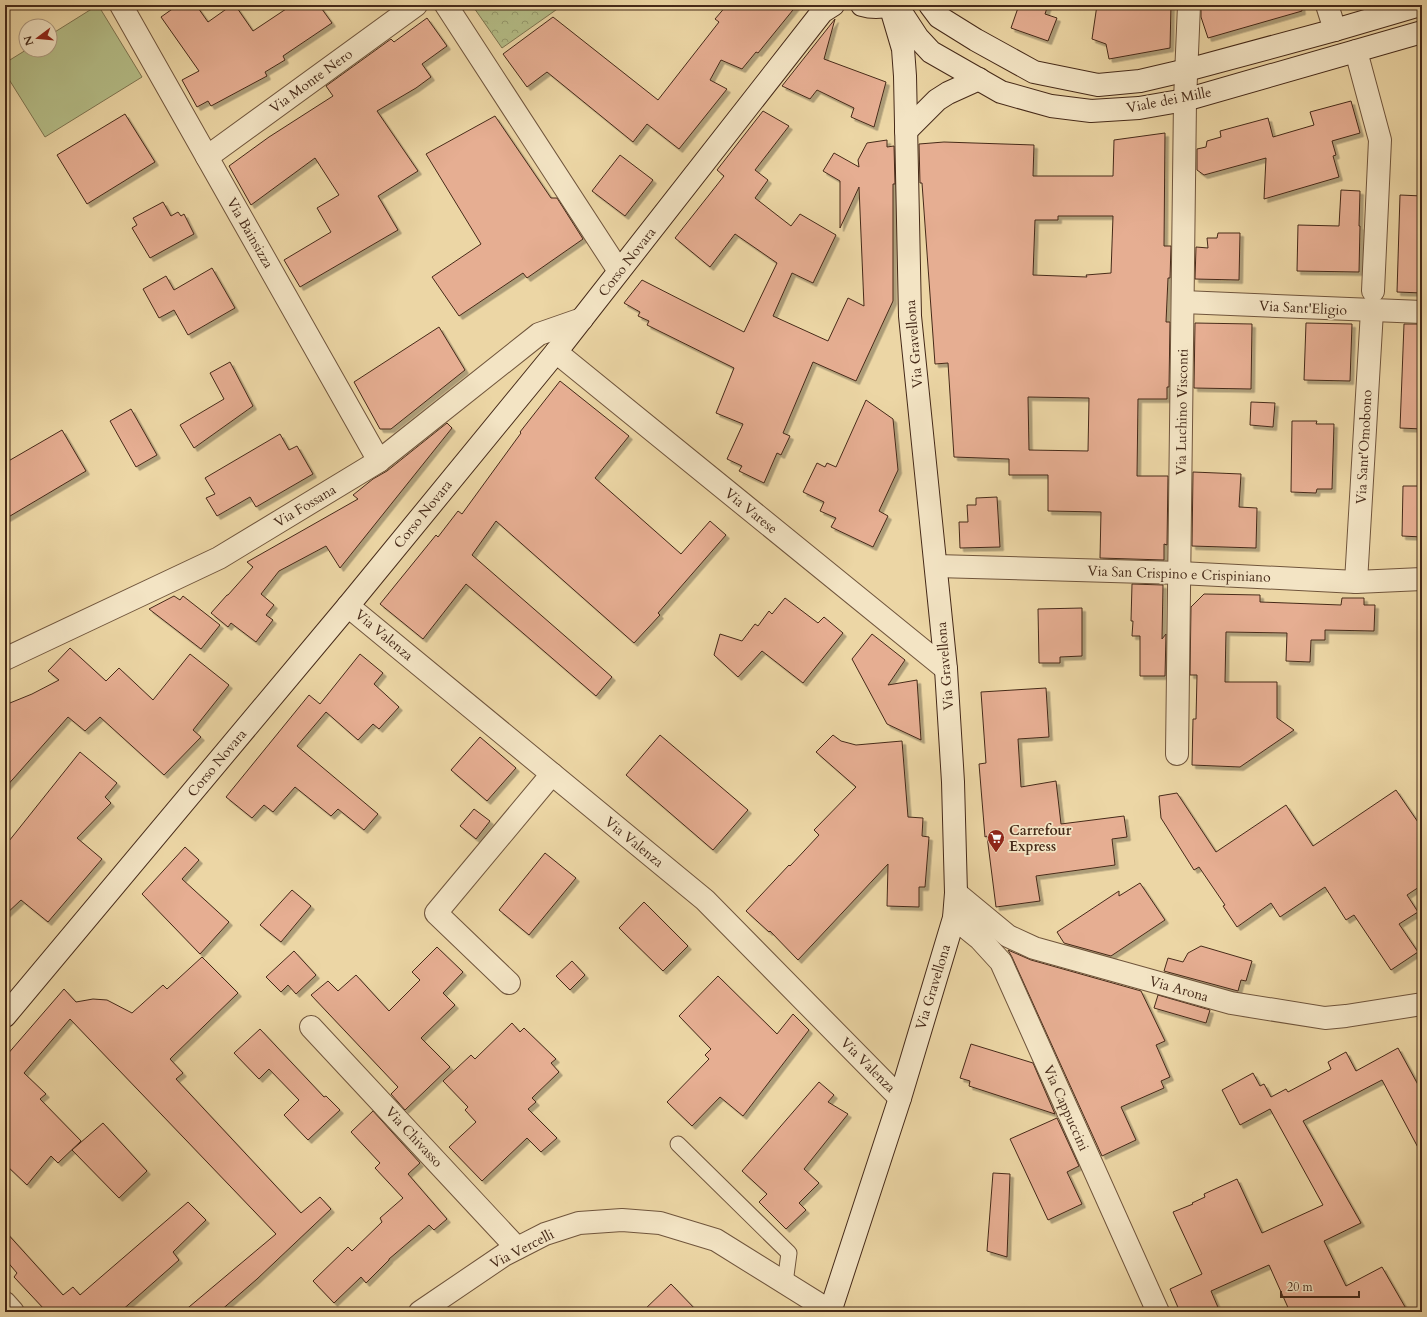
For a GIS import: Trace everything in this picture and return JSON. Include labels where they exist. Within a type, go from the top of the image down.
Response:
[{"type":"street","name":"Via Bainsizza","points":[[121,5],[379,461]]},
{"type":"street","name":"Via Monte Nero","points":[[207,157],[416,5]]},
{"type":"street","points":[[446,5],[619,271]]},
{"type":"street","name":"Corso Novara","points":[[5,1016],[348,606],[556,352],[822,12],[833,5]]},
{"type":"street","points":[[862,5],[872,8],[881,8],[890,5]]},
{"type":"street","name":"Via Gravellona","points":[[830,1311],[900,1098],[954,918],[956,893],[953,782],[946,669],[910,316],[905,76],[902,49],[890,5]]},
{"type":"street","name":"Viale dei Mille","points":[[897,5],[918,38],[931,52],[1001,92],[1051,106],[1091,111],[1139,108],[1185,100],[1422,32]]},
{"type":"street","name":"Viale dei Mille","points":[[930,5],[939,17],[976,40],[1034,72],[1098,85],[1140,81],[1187,70],[1420,5]]},
{"type":"street","name":"Via Luchino Visconti","points":[[1177,754],[1185,100],[1189,5]]},
{"type":"street","points":[[1327,5],[1334,30]]},
{"type":"street","name":"Via Sant'Omobono","points":[[1356,51],[1380,140],[1356,582]]},
{"type":"street","points":[[906,131],[936,100],[979,79]]},
{"type":"street","name":"Via Sant'Eligio","points":[[1183,302],[1372,301],[1422,312]]},
{"type":"street","name":"Via Fossana","points":[[5,659],[219,558],[379,461],[539,334],[582,319]]},
{"type":"street","name":"Via Varese","points":[[556,352],[946,669]]},
{"type":"street","name":"Via San Crispino e Crispiniano","points":[[936,566],[1180,573],[1356,582],[1422,579]]},
{"type":"street","name":"Via Valenza","points":[[348,606],[705,900],[900,1098]]},
{"type":"street","points":[[509,983],[436,913],[552,774]]},
{"type":"street","name":"Via Arona","points":[[956,893],[1008,936],[1034,948],[1231,1003],[1325,1018],[1422,1004]]},
{"type":"street","name":"Via Cappuccini","points":[[954,918],[980,939],[1001,962],[1158,1312]]},
{"type":"street","name":"Via Chivasso","points":[[311,1027],[517,1248]]},
{"type":"street","name":"Via Vercelli","points":[[420,1312],[504,1255],[545,1234],[579,1223],[622,1220],[660,1223],[716,1240],[830,1311]]},
{"type":"street","points":[[5,1303],[13,1312]]},
{"type":"lane","points":[[678,1144],[789,1253],[785,1283]]},
{"type":"green space","points":[[98,5],[142,77],[45,137],[5,73],[5,63],[18,55],[18,58],[58,58],[58,30]]},
{"type":"green space","points":[[472,5],[563,5],[502,48]]},
{"type":"building","points":[[178,5],[196,5],[208,22],[232,5],[235,5],[253,31],[292,5],[319,5],[332,23],[283,56],[285,60],[265,72],[267,76],[211,106],[208,101],[197,107],[182,80],[199,71],[161,17]]},
{"type":"building","points":[[727,5],[797,5],[758,53],[756,52],[742,69],[721,60],[710,80],[727,89],[679,149],[647,124],[633,142],[547,72],[527,87],[503,54],[553,17],[658,100],[719,22],[715,19]]},
{"type":"building","points":[[1019,5],[1048,5],[1045,14],[1057,18],[1048,41],[1011,28]]},
{"type":"building","points":[[1097,5],[1171,5],[1170,48],[1109,59],[1106,44],[1092,39]]},
{"type":"building","points":[[1201,5],[1301,5],[1302,11],[1208,38],[1201,17]]},
{"type":"building","points":[[427,18],[447,46],[422,64],[431,77],[416,88],[377,111],[418,171],[378,196],[398,230],[300,287],[284,260],[331,232],[317,208],[339,195],[315,158],[251,205],[229,166],[269,137],[333,96],[326,86],[391,39],[394,42]]},
{"type":"building","points":[[835,19],[824,59],[886,82],[874,127],[851,117],[854,108],[817,90],[810,99],[782,86]]},
{"type":"building","points":[[1351,101],[1360,133],[1332,141],[1336,155],[1333,156],[1339,177],[1264,199],[1266,158],[1204,175],[1197,170],[1197,149],[1206,147],[1207,141],[1221,137],[1220,131],[1268,118],[1273,137],[1314,125],[1310,112]]},
{"type":"building","points":[[763,111],[789,126],[755,170],[768,180],[755,198],[791,226],[800,214],[836,235],[813,283],[792,273],[773,316],[828,341],[848,298],[864,306],[859,187],[840,228],[840,181],[823,171],[834,153],[859,167],[858,160],[867,143],[887,140],[887,147],[894,146],[895,184],[893,184],[893,301],[856,381],[813,362],[783,433],[790,436],[781,455],[777,453],[764,483],[739,471],[742,466],[727,459],[743,424],[716,413],[734,368],[647,325],[649,321],[638,316],[640,312],[624,303],[642,280],[744,332],[777,263],[735,234],[710,267],[675,238],[724,176],[717,170]]},
{"type":"building","points":[[125,114],[155,162],[87,204],[57,155]]},
{"type":"building","points":[[495,116],[551,198],[557,198],[583,239],[527,278],[523,273],[459,316],[432,277],[481,244],[426,154]]},
{"type":"building","points":[[1165,133],[1164,246],[1171,246],[1166,322],[1170,322],[1169,387],[1167,387],[1167,399],[1138,399],[1137,476],[1168,476],[1167,545],[1164,544],[1164,560],[1100,558],[1101,512],[1048,511],[1048,475],[1009,475],[1009,459],[954,457],[948,363],[935,364],[922,183],[920,183],[919,144],[944,142],[1034,145],[1033,176],[1113,176],[1114,140]],"holes":[[[1058,216],[1113,216],[1111,273],[1086,275],[1087,277],[1033,275],[1035,220],[1058,220]],[[1028,397],[1089,398],[1088,451],[1029,450]]]},
{"type":"building","points":[[620,155],[653,180],[625,216],[592,191]]},
{"type":"building","points":[[1341,190],[1360,191],[1359,272],[1297,271],[1298,225],[1339,226]]},
{"type":"building","points":[[1400,195],[1422,196],[1422,293],[1397,292]]},
{"type":"building","points":[[163,202],[171,216],[178,212],[181,216],[184,214],[194,234],[150,258],[132,228],[137,225],[133,218]]},
{"type":"building","points":[[1218,233],[1240,233],[1239,280],[1195,279],[1196,247],[1208,248],[1207,238],[1217,238]]},
{"type":"building","points":[[212,268],[235,308],[188,335],[174,310],[159,318],[143,289],[166,276],[174,290]]},
{"type":"building","points":[[1195,323],[1252,324],[1251,389],[1194,388]]},
{"type":"building","points":[[1306,323],[1352,324],[1350,381],[1304,380]]},
{"type":"building","points":[[1404,324],[1422,324],[1422,429],[1400,428]]},
{"type":"building","points":[[439,327],[465,370],[391,429],[380,429],[354,382]]},
{"type":"building","points":[[230,362],[253,406],[194,448],[180,425],[224,399],[210,373]]},
{"type":"building","points":[[560,381],[629,436],[595,478],[681,554],[710,521],[726,535],[658,613],[660,615],[634,643],[496,521],[472,555],[612,677],[596,696],[466,584],[423,639],[380,604],[436,535],[438,537],[458,511],[462,514],[521,433],[520,432]]},
{"type":"building","points":[[866,400],[893,419],[898,470],[879,511],[888,516],[873,547],[831,527],[836,518],[820,511],[824,502],[803,492],[817,463],[825,467],[827,463],[836,467]]},
{"type":"building","points":[[1251,402],[1275,403],[1273,427],[1250,425]]},
{"type":"building","points":[[131,409],[157,455],[136,467],[110,421]]},
{"type":"building","points":[[1292,421],[1317,421],[1316,424],[1334,424],[1332,489],[1317,489],[1316,493],[1291,492]]},
{"type":"building","points":[[447,423],[452,428],[340,568],[326,546],[279,571],[261,594],[274,605],[266,615],[273,620],[256,642],[231,623],[228,627],[211,613],[253,567],[247,562],[358,499],[353,495],[373,479],[387,471]]},
{"type":"building","points":[[62,430],[86,471],[5,519],[5,463]]},
{"type":"building","points":[[280,434],[289,450],[297,446],[313,474],[256,507],[250,497],[217,516],[206,498],[215,494],[205,478]]},
{"type":"building","points":[[1193,472],[1241,474],[1239,507],[1257,508],[1256,548],[1192,546]]},
{"type":"building","points":[[1403,486],[1422,486],[1422,537],[1402,536]]},
{"type":"building","points":[[997,497],[1000,547],[960,548],[959,522],[968,522],[967,505],[976,505],[976,498]]},
{"type":"building","points":[[1132,584],[1163,585],[1162,639],[1166,634],[1165,676],[1140,676],[1140,636],[1132,636]]},
{"type":"building","points":[[1204,594],[1260,595],[1260,602],[1341,605],[1342,598],[1364,598],[1364,605],[1375,605],[1374,631],[1325,630],[1325,640],[1311,640],[1310,662],[1286,661],[1287,633],[1226,632],[1225,682],[1277,682],[1277,718],[1294,730],[1240,767],[1192,765],[1193,719],[1196,719],[1197,675],[1190,675],[1191,607]]},
{"type":"building","points":[[174,596],[180,600],[183,596],[220,625],[201,649],[149,609]]},
{"type":"building","points":[[785,598],[818,623],[824,617],[843,633],[803,683],[762,651],[738,677],[714,655],[720,634],[742,641],[755,624],[758,626],[769,611],[772,614]]},
{"type":"building","points":[[1082,608],[1082,656],[1060,657],[1060,663],[1039,663],[1038,609]]},
{"type":"building","points":[[872,634],[905,660],[888,685],[917,680],[921,740],[887,724],[852,659]]},
{"type":"building","points":[[70,648],[106,681],[119,668],[153,700],[190,654],[229,685],[193,730],[201,737],[164,775],[100,717],[85,731],[68,717],[5,788],[5,705],[32,694],[59,680],[48,671]]},
{"type":"building","points":[[360,654],[383,673],[374,684],[399,707],[379,729],[373,724],[358,740],[326,712],[297,746],[378,814],[364,830],[338,809],[331,816],[295,787],[273,812],[264,805],[252,818],[226,797],[309,695],[320,704]]},
{"type":"building","points":[[1046,688],[1049,737],[1018,739],[1021,787],[1056,781],[1061,824],[1124,816],[1127,837],[1112,839],[1115,865],[1036,876],[1040,901],[996,907],[987,836],[985,837],[979,764],[986,763],[981,692]]},
{"type":"building","points":[[660,735],[748,810],[713,850],[626,775]]},
{"type":"building","points":[[833,735],[841,741],[856,745],[902,741],[908,817],[923,818],[922,836],[929,837],[925,887],[919,887],[919,907],[887,906],[888,864],[798,960],[770,931],[769,932],[746,911],[819,835],[814,830],[856,787],[816,752]]},
{"type":"building","points":[[480,737],[516,768],[487,801],[451,770]]},
{"type":"building","points":[[80,752],[117,783],[105,797],[111,803],[77,838],[102,859],[48,922],[21,900],[5,915],[5,846]]},
{"type":"building","points":[[1396,790],[1422,828],[1422,885],[1407,895],[1418,912],[1399,924],[1418,952],[1391,970],[1354,915],[1346,920],[1325,887],[1280,917],[1271,903],[1237,927],[1223,906],[1225,905],[1199,867],[1194,870],[1161,818],[1159,796],[1177,793],[1216,852],[1286,805],[1313,846]]},
{"type":"building","points":[[474,809],[490,821],[476,839],[460,826]]},
{"type":"building","points":[[185,847],[199,860],[182,879],[229,922],[200,954],[142,894]]},
{"type":"building","points":[[545,853],[576,878],[529,935],[499,910]]},
{"type":"building","points":[[1140,883],[1165,920],[1111,956],[1064,943],[1057,932],[1119,891],[1119,896]]},
{"type":"building","points":[[292,890],[311,906],[281,942],[260,925]]},
{"type":"building","points":[[644,902],[688,946],[663,971],[619,928]]},
{"type":"building","points":[[1201,946],[1252,961],[1246,981],[1241,980],[1238,991],[1164,971],[1168,958],[1183,962],[1188,953]]},
{"type":"building","points":[[437,947],[463,972],[443,993],[455,1005],[421,1038],[450,1067],[405,1110],[391,1094],[398,1087],[311,995],[328,981],[338,991],[356,975],[389,1011],[420,980],[412,972]]},
{"type":"building","points":[[1008,950],[1031,960],[1141,991],[1165,1041],[1156,1045],[1170,1077],[1161,1081],[1164,1088],[1121,1107],[1136,1140],[1102,1156]]},
{"type":"building","points":[[294,951],[316,975],[296,994],[288,985],[281,992],[266,977]]},
{"type":"building","points":[[202,957],[238,993],[170,1059],[183,1073],[176,1079],[301,1213],[320,1197],[331,1209],[257,1279],[219,1312],[183,1312],[276,1234],[70,1019],[24,1073],[46,1094],[40,1099],[81,1141],[58,1163],[51,1156],[27,1185],[5,1164],[5,1055],[6,1056],[64,989],[76,1002],[93,999],[107,1000],[132,1013],[163,985],[167,989]]},
{"type":"building","points":[[572,961],[585,975],[570,990],[556,976]]},
{"type":"building","points":[[718,976],[777,1034],[793,1014],[809,1030],[743,1116],[720,1097],[692,1126],[667,1102],[709,1059],[705,1055],[711,1049],[679,1016]]},
{"type":"building","points":[[1158,995],[1210,1010],[1206,1023],[1154,1008]]},
{"type":"building","points":[[512,1023],[520,1032],[524,1028],[556,1059],[551,1063],[559,1072],[532,1098],[536,1102],[528,1109],[557,1138],[541,1152],[527,1138],[482,1181],[449,1147],[476,1122],[465,1110],[468,1107],[443,1081],[471,1055],[475,1059]]},
{"type":"building","points":[[260,1029],[324,1097],[326,1096],[340,1110],[308,1140],[284,1115],[299,1100],[269,1069],[259,1079],[234,1053]]},
{"type":"building","points":[[971,1044],[1033,1063],[1055,1114],[969,1086],[970,1081],[960,1078]]},
{"type":"building","points":[[1398,1048],[1422,1092],[1422,1155],[1382,1080],[1303,1121],[1361,1223],[1324,1241],[1346,1286],[1382,1267],[1408,1312],[1290,1312],[1269,1265],[1211,1291],[1220,1312],[1180,1312],[1170,1289],[1202,1274],[1173,1212],[1193,1204],[1192,1203],[1205,1197],[1204,1194],[1237,1179],[1262,1233],[1323,1205],[1270,1109],[1240,1125],[1222,1090],[1253,1073],[1260,1086],[1264,1084],[1271,1097],[1286,1089],[1288,1092],[1331,1069],[1328,1062],[1346,1052],[1356,1071]]},
{"type":"building","points":[[819,1082],[834,1095],[828,1102],[848,1114],[804,1169],[819,1183],[799,1203],[806,1210],[786,1229],[759,1202],[767,1194],[742,1171]]},
{"type":"building","points":[[373,1111],[420,1163],[408,1174],[447,1219],[434,1230],[429,1225],[389,1259],[366,1283],[361,1277],[334,1303],[313,1281],[348,1247],[352,1251],[382,1222],[380,1218],[403,1198],[375,1168],[380,1163],[351,1132]]},
{"type":"building","points":[[1057,1118],[1079,1166],[1067,1172],[1082,1204],[1048,1220],[1010,1139]]},
{"type":"building","points":[[103,1123],[147,1171],[119,1198],[72,1150]]},
{"type":"building","points":[[993,1173],[1010,1174],[1007,1257],[987,1251]]},
{"type":"building","points":[[188,1202],[206,1220],[173,1252],[179,1260],[120,1312],[43,1312],[45,1310],[14,1277],[17,1273],[5,1259],[5,1231],[63,1295],[73,1287],[80,1295]]},
{"type":"building","points":[[671,1284],[698,1312],[642,1312]]},
{"type":"place","name":"Carrefour Express","points":[[996,853]]}]
